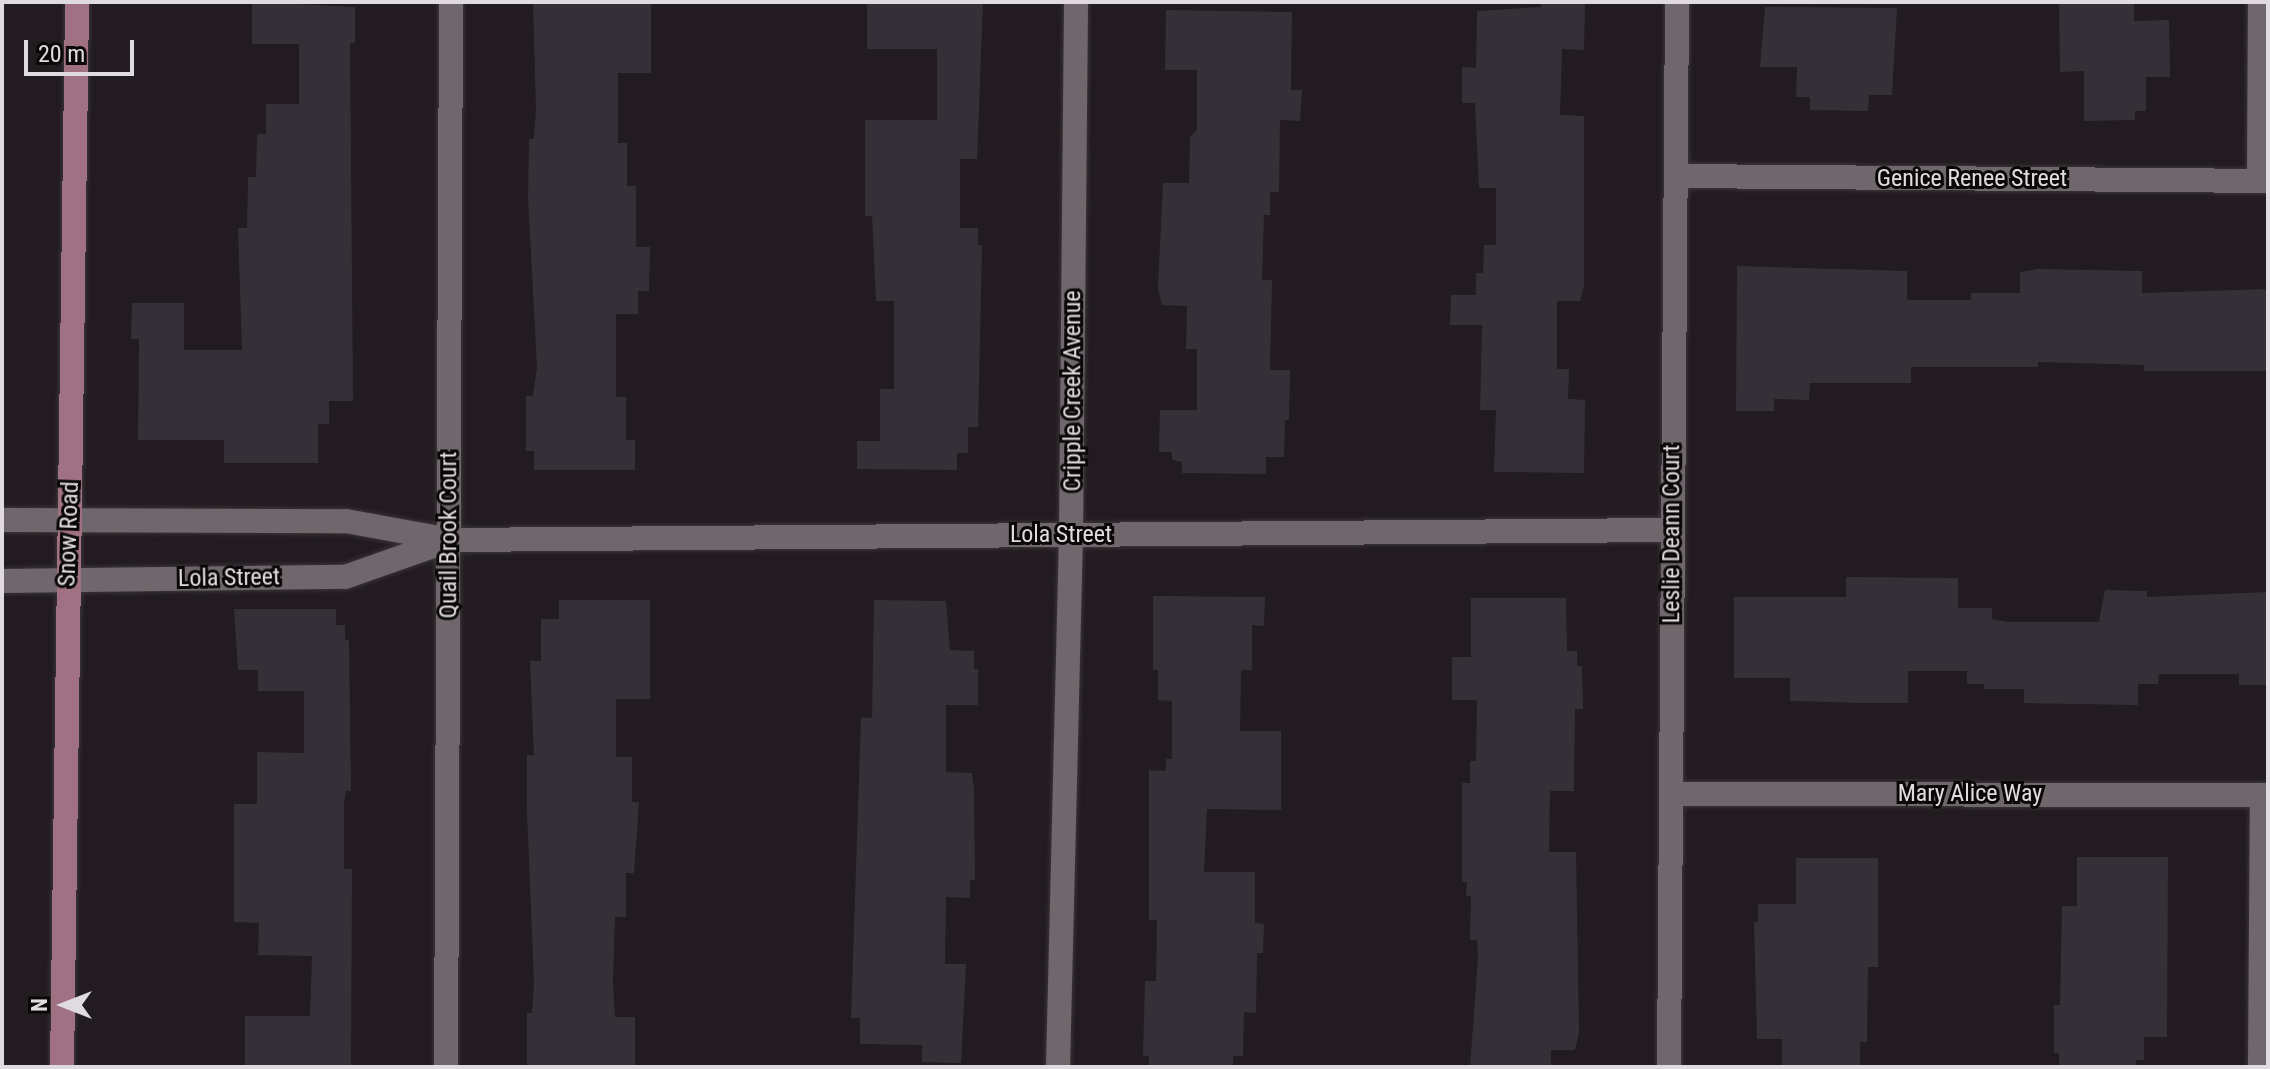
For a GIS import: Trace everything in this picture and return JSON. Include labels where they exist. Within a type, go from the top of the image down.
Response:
[{"type":"main road","name":"Snow Road","points":[[62,1067],[77,2]]},
{"type":"street","name":"Quail Brook Court","points":[[446,1067],[451,2]]},
{"type":"street","name":"Cripple Creek Avenue","points":[[1058,1067],[1071,535],[1076,2]]},
{"type":"street","name":"Leslie Deann Court","points":[[1669,1067],[1677,2]]},
{"type":"street","points":[[2260,2],[2263,181]]},
{"type":"street","name":"Genice Renee Street","points":[[1676,176],[2263,181]]},
{"type":"street","name":"Lola Street","points":[[2,520],[346,521],[450,540],[1671,530]]},
{"type":"street","name":"Lola Street","points":[[2,581],[345,577],[450,540]]},
{"type":"street","name":"Mary Alice Way","points":[[1671,794],[2265,795]]},
{"type":"street","points":[[2260,1067],[2265,795]]},
{"type":"building","points":[[252,2],[355,7],[355,43],[350,43],[353,401],[329,401],[329,424],[318,424],[318,463],[224,463],[224,440],[138,440],[139,339],[131,339],[132,303],[184,303],[184,350],[242,350],[238,228],[247,228],[248,177],[256,177],[257,134],[266,134],[266,104],[299,104],[299,44],[252,44]]},
{"type":"building","points":[[533,2],[651,2],[651,73],[618,73],[618,143],[627,143],[627,186],[636,186],[636,247],[650,247],[649,291],[638,291],[638,314],[616,314],[616,397],[626,397],[626,440],[635,440],[635,470],[534,470],[534,451],[526,451],[526,396],[533,396],[537,367],[528,197],[529,139],[534,139],[536,109]]},
{"type":"building","points":[[867,2],[983,2],[977,159],[960,159],[960,228],[978,228],[978,245],[982,245],[978,427],[968,427],[968,453],[957,453],[957,470],[857,469],[857,441],[880,441],[880,389],[894,389],[894,301],[876,301],[872,216],[865,216],[865,120],[937,120],[937,49],[867,49]]},
{"type":"building","points":[[1541,2],[1585,2],[1584,50],[1562,49],[1560,115],[1584,116],[1584,286],[1580,301],[1557,301],[1557,369],[1569,369],[1568,399],[1585,400],[1584,473],[1494,472],[1496,410],[1480,410],[1482,325],[1450,325],[1451,295],[1476,295],[1476,273],[1483,273],[1484,245],[1496,245],[1496,188],[1479,188],[1475,103],[1462,103],[1462,67],[1476,68],[1477,11],[1541,7]]},
{"type":"building","points":[[2059,2],[2134,2],[2134,21],[2169,20],[2170,77],[2146,77],[2146,111],[2135,111],[2135,120],[2084,121],[2084,71],[2060,72]]},
{"type":"building","points":[[1765,7],[1897,8],[1892,95],[1869,95],[1868,111],[1810,110],[1810,97],[1796,97],[1797,67],[1760,67]]},
{"type":"building","points":[[1166,10],[1292,12],[1291,90],[1302,90],[1300,121],[1280,120],[1279,192],[1270,192],[1270,215],[1264,215],[1262,280],[1272,280],[1270,370],[1290,370],[1289,420],[1285,420],[1284,457],[1266,457],[1266,474],[1182,473],[1182,462],[1173,460],[1171,452],[1159,452],[1160,410],[1197,410],[1197,349],[1186,349],[1187,306],[1162,305],[1158,289],[1163,183],[1189,183],[1190,137],[1197,130],[1197,70],[1165,70]]},
{"type":"building","points":[[1737,266],[1907,271],[1907,300],[1971,300],[1971,293],[2020,293],[2020,272],[2038,269],[2142,271],[2142,293],[2268,289],[2268,371],[2144,371],[2144,365],[2038,362],[2038,367],[1911,367],[1911,383],[1810,383],[1809,400],[1774,399],[1774,411],[1736,411]]},
{"type":"building","points":[[1846,577],[1958,578],[1958,608],[1992,608],[1992,619],[2008,622],[2099,622],[2105,590],[2147,591],[2147,597],[2268,592],[2268,685],[2239,685],[2239,674],[2159,674],[2158,684],[2138,684],[2138,705],[2024,703],[2024,689],[1984,689],[1984,684],[1967,684],[1967,671],[1908,671],[1908,703],[1864,703],[1790,701],[1790,678],[1734,678],[1734,597],[1846,597]]},
{"type":"building","points":[[1153,596],[1265,597],[1264,626],[1252,625],[1252,670],[1241,670],[1240,731],[1281,731],[1281,810],[1207,809],[1204,872],[1255,872],[1255,923],[1264,924],[1263,953],[1257,953],[1256,1013],[1244,1012],[1243,1056],[1233,1056],[1233,1067],[1149,1067],[1149,1056],[1143,1056],[1145,981],[1156,981],[1157,920],[1149,920],[1149,770],[1166,771],[1166,759],[1172,759],[1172,701],[1158,700],[1158,670],[1153,670]]},
{"type":"building","points":[[1471,598],[1566,598],[1567,651],[1577,651],[1577,666],[1582,666],[1583,709],[1575,709],[1574,791],[1550,791],[1549,852],[1576,852],[1579,1033],[1575,1050],[1551,1050],[1551,1067],[1470,1067],[1478,958],[1477,940],[1470,940],[1471,896],[1466,896],[1467,882],[1462,882],[1462,783],[1470,783],[1470,761],[1476,761],[1477,700],[1452,700],[1452,657],[1471,657]]},
{"type":"building","points":[[559,600],[650,600],[650,699],[616,699],[616,757],[632,757],[632,802],[639,802],[634,873],[626,873],[626,917],[615,917],[613,983],[615,1017],[635,1017],[635,1067],[527,1067],[527,1013],[532,1013],[534,983],[527,811],[527,755],[534,755],[530,661],[541,661],[541,619],[559,619]]},
{"type":"building","points":[[874,600],[946,601],[950,650],[974,651],[974,669],[978,669],[978,705],[946,705],[946,772],[972,773],[974,789],[975,880],[970,880],[970,898],[946,897],[945,964],[966,964],[961,1063],[922,1062],[922,1045],[860,1044],[860,1018],[851,1018],[861,717],[872,718]]},
{"type":"building","points":[[234,609],[336,609],[336,625],[345,625],[345,640],[349,640],[351,791],[346,791],[344,803],[344,869],[352,869],[351,1067],[245,1067],[245,1016],[310,1016],[312,956],[258,955],[259,923],[234,922],[234,804],[257,804],[257,752],[304,753],[304,691],[258,691],[258,670],[238,670]]},
{"type":"building","points":[[2077,857],[2168,857],[2167,1037],[2144,1037],[2144,1060],[2136,1060],[2136,1067],[2059,1067],[2059,1053],[2054,1053],[2054,1005],[2060,1005],[2062,906],[2077,906]]},
{"type":"building","points":[[1796,858],[1878,858],[1878,967],[1868,967],[1867,1042],[1860,1042],[1860,1067],[1782,1067],[1782,1039],[1757,1039],[1754,922],[1758,922],[1758,904],[1796,904]]}]
